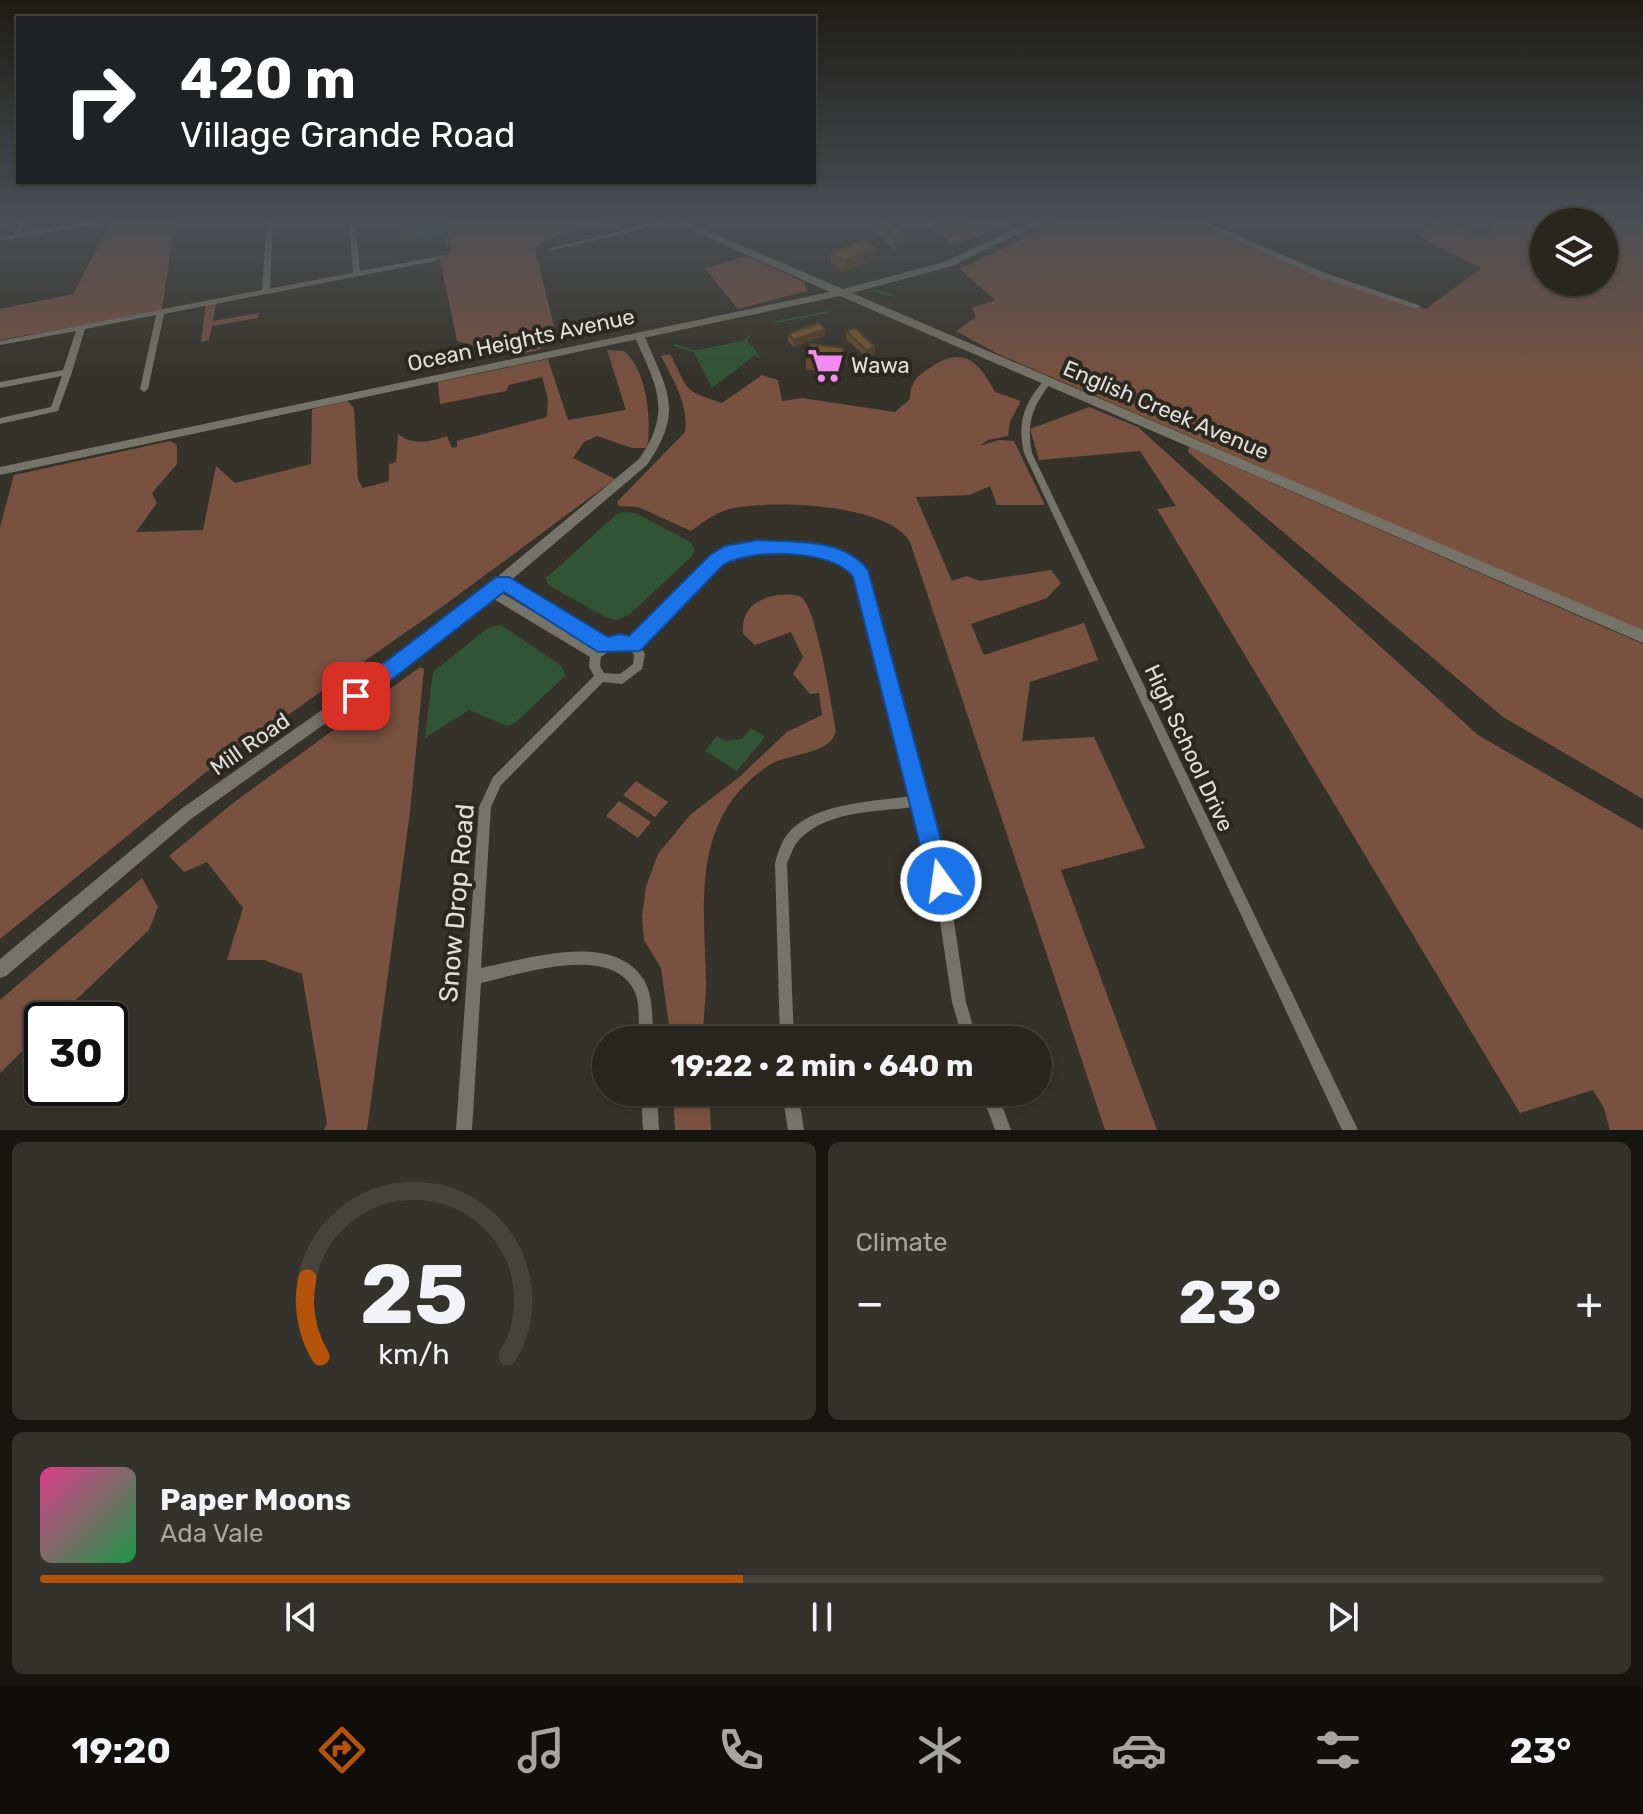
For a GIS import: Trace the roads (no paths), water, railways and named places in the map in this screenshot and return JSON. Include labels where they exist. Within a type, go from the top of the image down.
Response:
[{"type":"main road","name":"English Creek Avenue","points":[[798,273],[1643,637]]},
{"type":"main road","name":"Ocean Heights Avenue","points":[[0,471],[799,302],[917,273]]},
{"type":"main road","points":[[799,302],[812,289],[806,276]]},
{"type":"main road","points":[[874,285],[870,293],[882,310]]},
{"type":"street","points":[[266,290],[267,273]]},
{"type":"street","points":[[0,343],[357,273]]},
{"type":"street","points":[[1317,273],[1417,306]]},
{"type":"street","points":[[144,389],[160,314]]},
{"type":"street","points":[[0,421],[55,409],[81,328]]},
{"type":"street","name":"Mill Road","points":[[0,970],[186,814],[380,679],[491,592],[637,468],[657,445],[666,421],[666,410],[639,335]]},
{"type":"street","points":[[0,385],[68,372]]},
{"type":"street","name":"High School Drive","points":[[1048,381],[1026,411],[1024,431],[1028,453],[1350,1130]]},
{"type":"street","points":[[633,645],[717,560],[732,551],[757,547],[827,551],[846,558],[862,575],[941,881],[959,1002],[966,1026]]},
{"type":"street","points":[[503,582],[605,646]]},
{"type":"street","points":[[491,592],[596,655]]},
{"type":"street","points":[[619,642],[633,645],[640,654],[634,671],[622,679],[601,677],[594,667],[596,655],[605,646],[619,642]]},
{"type":"street","name":"Snow Drop Road","points":[[464,1130],[487,800],[497,781],[601,677]]},
{"type":"street","points":[[787,1026],[781,863],[789,841],[816,819],[920,801]]},
{"type":"street","points":[[474,977],[573,958],[610,959],[624,967],[639,985],[644,1026]]},
{"type":"street","points":[[650,1106],[651,1130]]},
{"type":"street","points":[[792,1106],[796,1130]]},
{"type":"street","points":[[994,1106],[1003,1130]]},
{"type":"waterway","points":[[874,290],[894,296]]},
{"type":"waterway","points":[[775,322],[828,312]]},
{"type":"waterway","points":[[746,340],[749,336]]},
{"type":"waterway","points":[[675,345],[693,351]]},
{"type":"place","name":"Wawa","points":[[825,365]]}]
